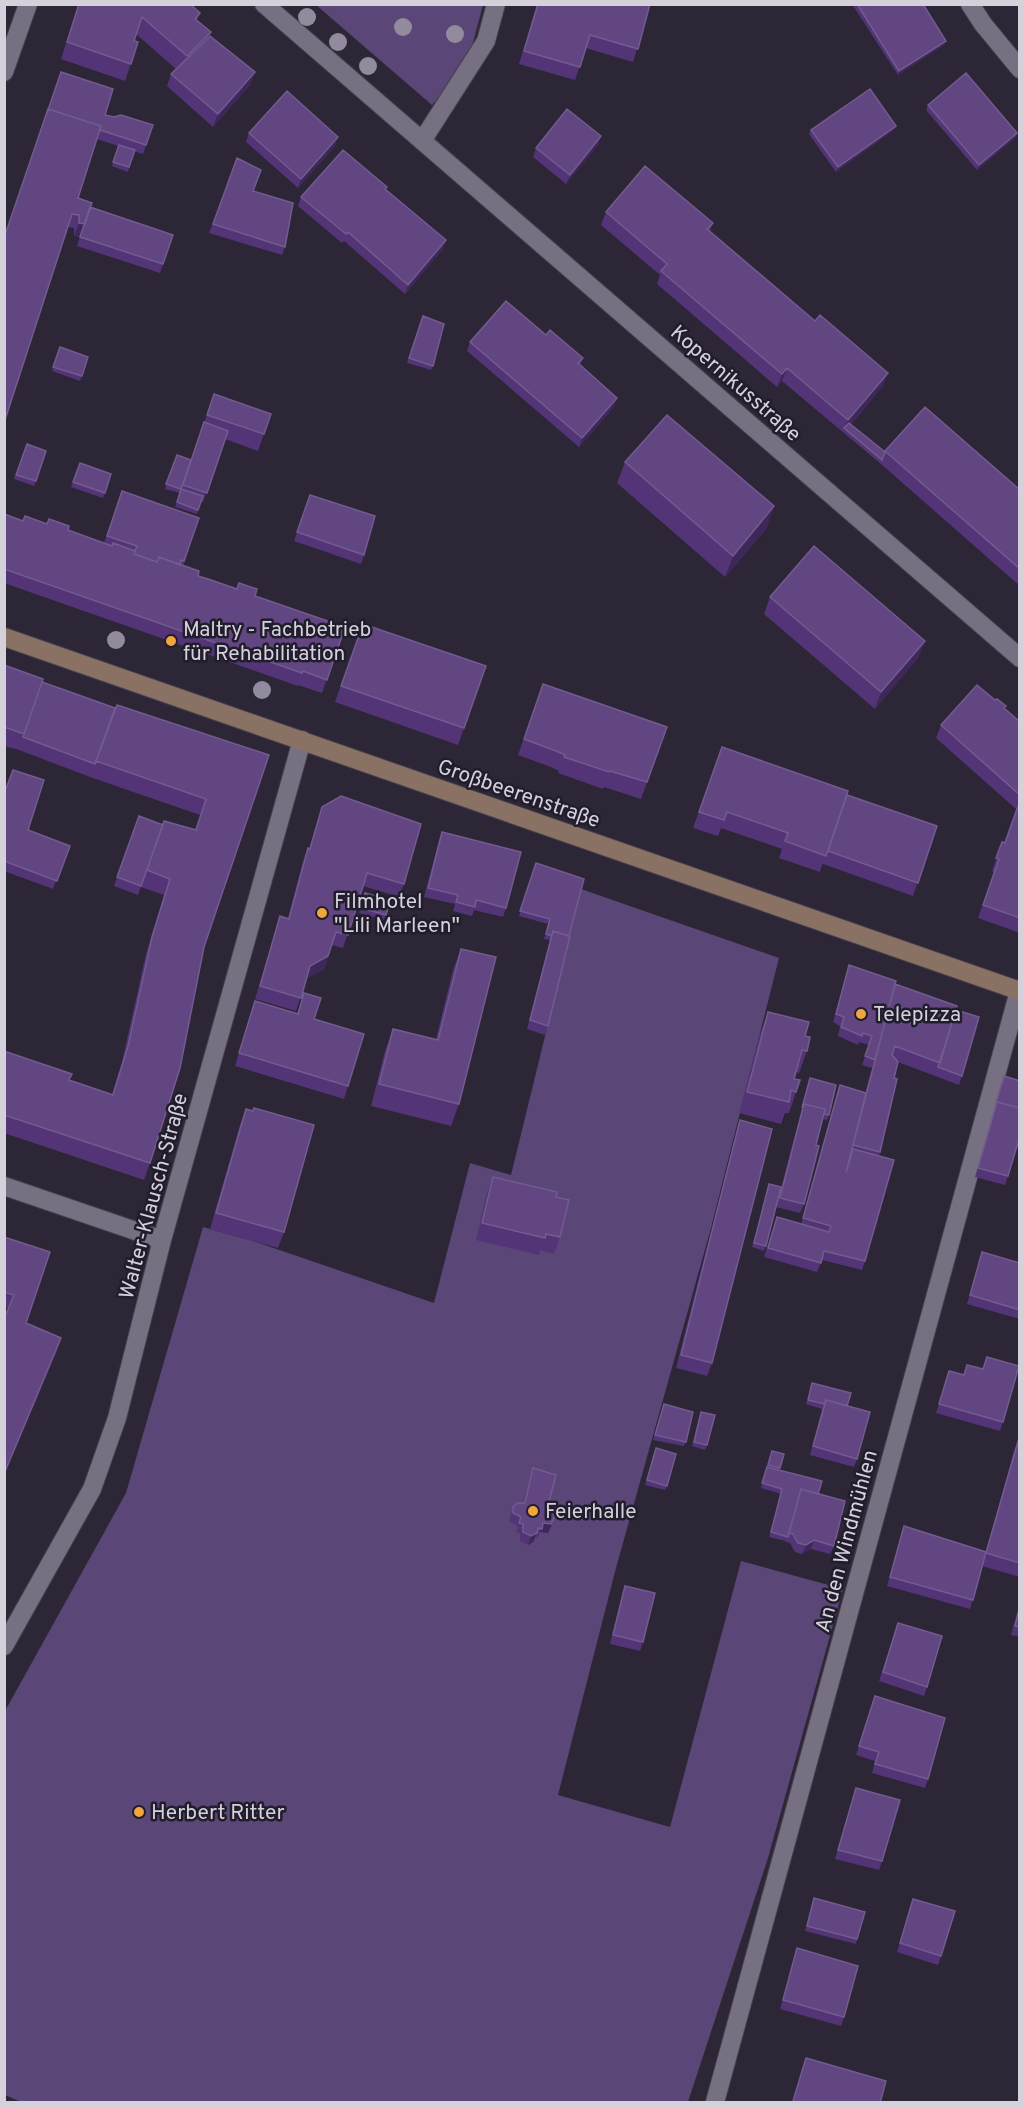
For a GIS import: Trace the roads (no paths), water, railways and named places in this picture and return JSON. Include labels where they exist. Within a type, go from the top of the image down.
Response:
[{"type":"street","points":[[4,72],[28,4]]},
{"type":"street","name":"Kopernikusstraße","points":[[264,4],[1020,658]]},
{"type":"street","points":[[422,141],[486,41],[496,4]]},
{"type":"street","points":[[970,4],[983,24],[1020,69]]},
{"type":"street","name":"Großbeerenstraße","points":[[4,638],[1020,991]]},
{"type":"street","name":"Walter-Klausch-Straße","points":[[4,1646],[92,1489],[117,1418],[162,1240],[302,740]]},
{"type":"street","name":"An den Windmühlen","points":[[715,2103],[1020,991]]},
{"type":"street","points":[[4,1186],[162,1240]]},
{"type":"place","name":"Maltry - Fachbetrieb für Rehabilitation","points":[[171,641]]},
{"type":"place","name":"Filmhotel \"Lili Marleen\"","points":[[322,913]]},
{"type":"place","name":"Telepizza","points":[[861,1014]]},
{"type":"place","name":"Feierhalle","points":[[533,1511]]},
{"type":"place","name":"Herbert Ritter","points":[[139,1812]]}]
